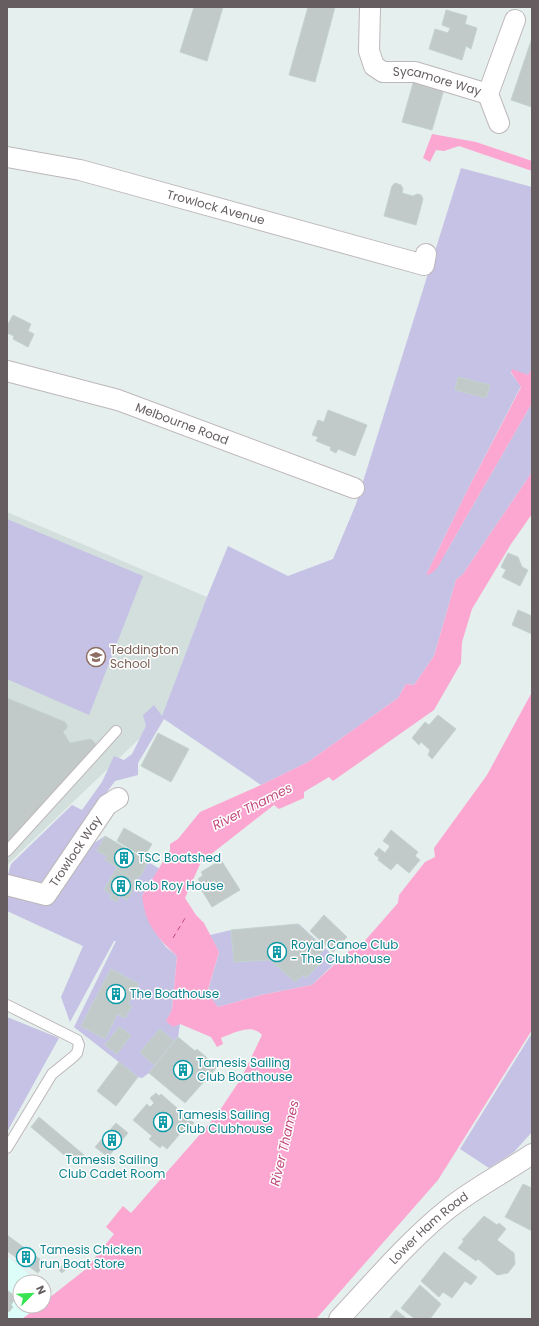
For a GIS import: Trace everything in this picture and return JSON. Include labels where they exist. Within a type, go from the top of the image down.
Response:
[{"type":"street","name":"Sycamore Way","points":[[370,7],[369,51],[374,66],[383,72],[415,72],[488,94]]},
{"type":"street","name":"Sycamore Way","points":[[499,123],[488,94],[516,20]]},
{"type":"street","name":"Trowlock Avenue","points":[[7,157],[80,170],[423,265]]},
{"type":"street","name":"Melbourne Road","points":[[7,371],[118,400],[354,488]]},
{"type":"street","name":"Trowlock Way","points":[[7,885],[46,895],[107,805],[118,798]]},
{"type":"street","name":"Lower Ham Road","points":[[339,1319],[421,1233],[447,1210],[468,1193],[532,1154]]},
{"type":"lane","points":[[7,851],[116,731]]},
{"type":"lane","points":[[7,1005],[77,1040],[79,1045],[77,1053],[73,1058],[52,1074],[7,1148]]},
{"type":"shaded area","points":[[461,168],[532,187],[532,368],[528,375],[512,370],[511,373],[521,386],[426,575],[445,554],[532,403],[532,472],[463,574],[456,580],[434,656],[414,685],[406,684],[398,698],[308,762],[261,785],[164,719],[138,763],[138,775],[115,781],[40,884],[7,879],[11,864],[72,805],[82,810],[102,782],[114,756],[124,760],[132,754],[146,726],[143,715],[154,705],[162,716],[228,546],[288,576],[333,559],[356,504]]},
{"type":"shaded area","name":"Teddington School","points":[[7,512],[207,597],[162,717],[7,865]]},
{"type":"shaded area","points":[[7,519],[143,576],[89,715],[7,679]]},
{"type":"shaded area","points":[[105,836],[160,869],[142,896],[155,932],[166,947],[177,956],[172,1010],[166,1021],[180,1024],[178,1037],[149,1073],[142,1078],[138,1077],[74,1027],[116,941],[114,941],[70,1022],[61,997],[83,946],[7,911],[7,889],[50,900],[88,847]]},
{"type":"shaded area","points":[[299,924],[338,960],[312,985],[261,995],[218,1007],[207,994],[219,952],[210,935],[231,930]]},
{"type":"shaded area","points":[[7,1017],[59,1038],[7,1132]]},
{"type":"shaded area","points":[[532,1033],[532,1132],[514,1152],[489,1168],[460,1149]]},
{"type":"shaded area","points":[[7,1256],[28,1274],[12,1274],[12,1314],[29,1314],[22,1319],[7,1319]]},
{"type":"water","points":[[432,134],[476,142],[532,161],[532,171],[459,146],[444,151],[436,150],[430,162],[423,158]]},
{"type":"water","points":[[532,368],[532,403],[440,563],[433,572],[426,575],[468,489],[521,387],[511,372],[512,369],[528,375]]},
{"type":"water","name":"River Thames","points":[[532,472],[532,514],[511,544],[472,609],[462,642],[461,663],[434,710],[333,781],[329,777],[304,792],[304,798],[279,809],[274,805],[201,862],[185,898],[196,915],[204,923],[219,952],[207,993],[218,1007],[261,995],[312,985],[359,942],[362,944],[398,903],[399,895],[425,862],[435,857],[434,848],[487,775],[532,692],[532,1030],[438,1180],[316,1319],[22,1319],[29,1314],[52,1314],[52,1296],[86,1269],[114,1234],[106,1227],[123,1206],[131,1213],[216,1116],[242,1077],[262,1035],[258,1031],[248,1029],[243,1030],[221,1038],[223,1044],[217,1047],[211,1037],[180,1024],[173,1027],[166,1021],[172,1010],[177,956],[151,927],[145,913],[142,896],[170,850],[170,844],[178,839],[200,812],[308,762],[398,698],[406,684],[414,685],[434,656],[456,580],[463,574]]},
{"type":"building","points":[[194,7],[223,7],[207,61],[180,52]]},
{"type":"building","points":[[308,7],[335,7],[315,82],[289,75]]},
{"type":"building","points":[[446,10],[467,16],[465,24],[477,28],[471,49],[466,46],[462,60],[429,49],[435,29],[448,33],[450,28],[442,25]]},
{"type":"building","points":[[532,38],[532,107],[511,100]]},
{"type":"building","points":[[414,80],[444,89],[432,130],[402,122]]},
{"type":"building","points":[[395,183],[401,185],[403,189],[402,193],[413,196],[417,194],[421,195],[423,199],[416,225],[384,216],[392,186]]},
{"type":"building","points":[[13,315],[31,324],[28,331],[34,334],[28,347],[13,339],[14,336],[7,333],[7,326]]},
{"type":"building","points":[[458,377],[490,385],[486,398],[455,390]]},
{"type":"building","points":[[328,410],[367,425],[355,456],[338,449],[336,453],[330,450],[331,447],[316,441],[318,437],[312,435],[318,420],[324,422]]},
{"type":"building","points":[[508,553],[518,557],[522,567],[528,570],[520,586],[502,577],[506,570],[501,567]]},
{"type":"building","points":[[518,610],[532,616],[532,634],[512,625]]},
{"type":"building","points":[[7,698],[65,722],[67,728],[63,732],[70,743],[91,739],[96,744],[95,747],[7,843]]},
{"type":"building","points":[[438,715],[456,729],[432,759],[428,755],[430,750],[421,742],[419,745],[412,738],[425,722],[429,725]]},
{"type":"building","points":[[158,733],[189,749],[171,782],[141,766]]},
{"type":"building","points":[[124,828],[152,844],[144,857],[117,841]]},
{"type":"building","points":[[391,830],[418,852],[415,856],[420,860],[409,873],[397,863],[391,870],[378,860],[379,858],[374,854],[379,848],[385,853],[390,846],[383,841]]},
{"type":"building","name":"TSC Boatshed","points":[[105,836],[148,861],[140,877],[138,876],[136,881],[116,869],[117,867],[105,860],[107,856],[97,851]]},
{"type":"building","points":[[221,860],[240,890],[212,907],[199,886],[201,884],[198,879],[203,875],[201,872]]},
{"type":"building","name":"Rob Roy House","points":[[116,869],[138,882],[127,900],[120,896],[117,902],[110,898],[112,895],[104,890]]},
{"type":"building","points":[[324,915],[347,937],[333,952],[310,931]]},
{"type":"building","name":"Royal Canoe Club - The Clubhouse","points":[[298,924],[325,949],[318,956],[323,961],[306,978],[303,975],[295,982],[270,960],[234,962],[231,930]]},
{"type":"building","name":"The Boathouse","points":[[111,969],[139,984],[128,1004],[132,1006],[125,1018],[117,1014],[105,1039],[81,1026]]},
{"type":"building","points":[[119,1027],[131,1035],[117,1054],[105,1045]]},
{"type":"building","points":[[160,1029],[174,1041],[154,1065],[140,1052]]},
{"type":"building","name":"Tamesis Sailing Club Boathouse","points":[[178,1037],[195,1051],[197,1049],[217,1067],[185,1103],[149,1073]]},
{"type":"building","points":[[119,1062],[138,1077],[116,1106],[97,1091]]},
{"type":"building","name":"Tamesis Sailing Club Clubhouse","points":[[156,1093],[159,1096],[161,1094],[194,1123],[187,1130],[185,1128],[167,1149],[162,1145],[160,1148],[149,1139],[152,1136],[133,1120],[147,1104],[150,1107],[154,1103],[150,1098]]},
{"type":"building","points":[[39,1117],[84,1155],[76,1165],[31,1127]]},
{"type":"building","name":"Tamesis Sailing Club Cadet Room","points":[[116,1123],[128,1133],[108,1157],[95,1147]]},
{"type":"building","points":[[523,1184],[532,1188],[532,1231],[505,1217]]},
{"type":"building","points":[[484,1216],[497,1225],[499,1223],[506,1229],[497,1240],[514,1253],[515,1264],[508,1273],[497,1275],[478,1259],[476,1261],[458,1248],[464,1241],[462,1240]]},
{"type":"building","name":"Tamesis Chicken run Boat Store","points":[[7,1235],[45,1263],[38,1273],[7,1251]]},
{"type":"building","points":[[444,1252],[477,1277],[471,1285],[465,1281],[452,1298],[443,1292],[439,1297],[421,1281]]},
{"type":"building","points":[[65,1263],[69,1267],[62,1273],[58,1269]]},
{"type":"building","points":[[420,1285],[441,1304],[430,1319],[415,1319],[401,1308]]},
{"type":"building","points":[[7,1290],[12,1294],[12,1308],[9,1312],[7,1310]]},
{"type":"building","points":[[396,1310],[407,1319],[389,1319]]},
{"type":"ferry route","points":[[173,938],[187,915]]},
{"type":"place","name":"Teddington School","points":[[96,657]]},
{"type":"place","name":"TSC Boatshed","points":[[124,858]]},
{"type":"place","name":"Rob Roy House","points":[[121,886]]},
{"type":"place","name":"Royal Canoe Club - The Clubhouse","points":[[277,952]]},
{"type":"place","name":"The Boathouse","points":[[116,994]]},
{"type":"place","name":"Tamesis Sailing Club Boathouse","points":[[183,1070]]},
{"type":"place","name":"Tamesis Sailing Club Clubhouse","points":[[163,1122]]},
{"type":"place","name":"Tamesis Sailing Club Cadet Room","points":[[112,1140]]},
{"type":"place","name":"Tamesis Chicken run Boat Store","points":[[26,1257]]}]
